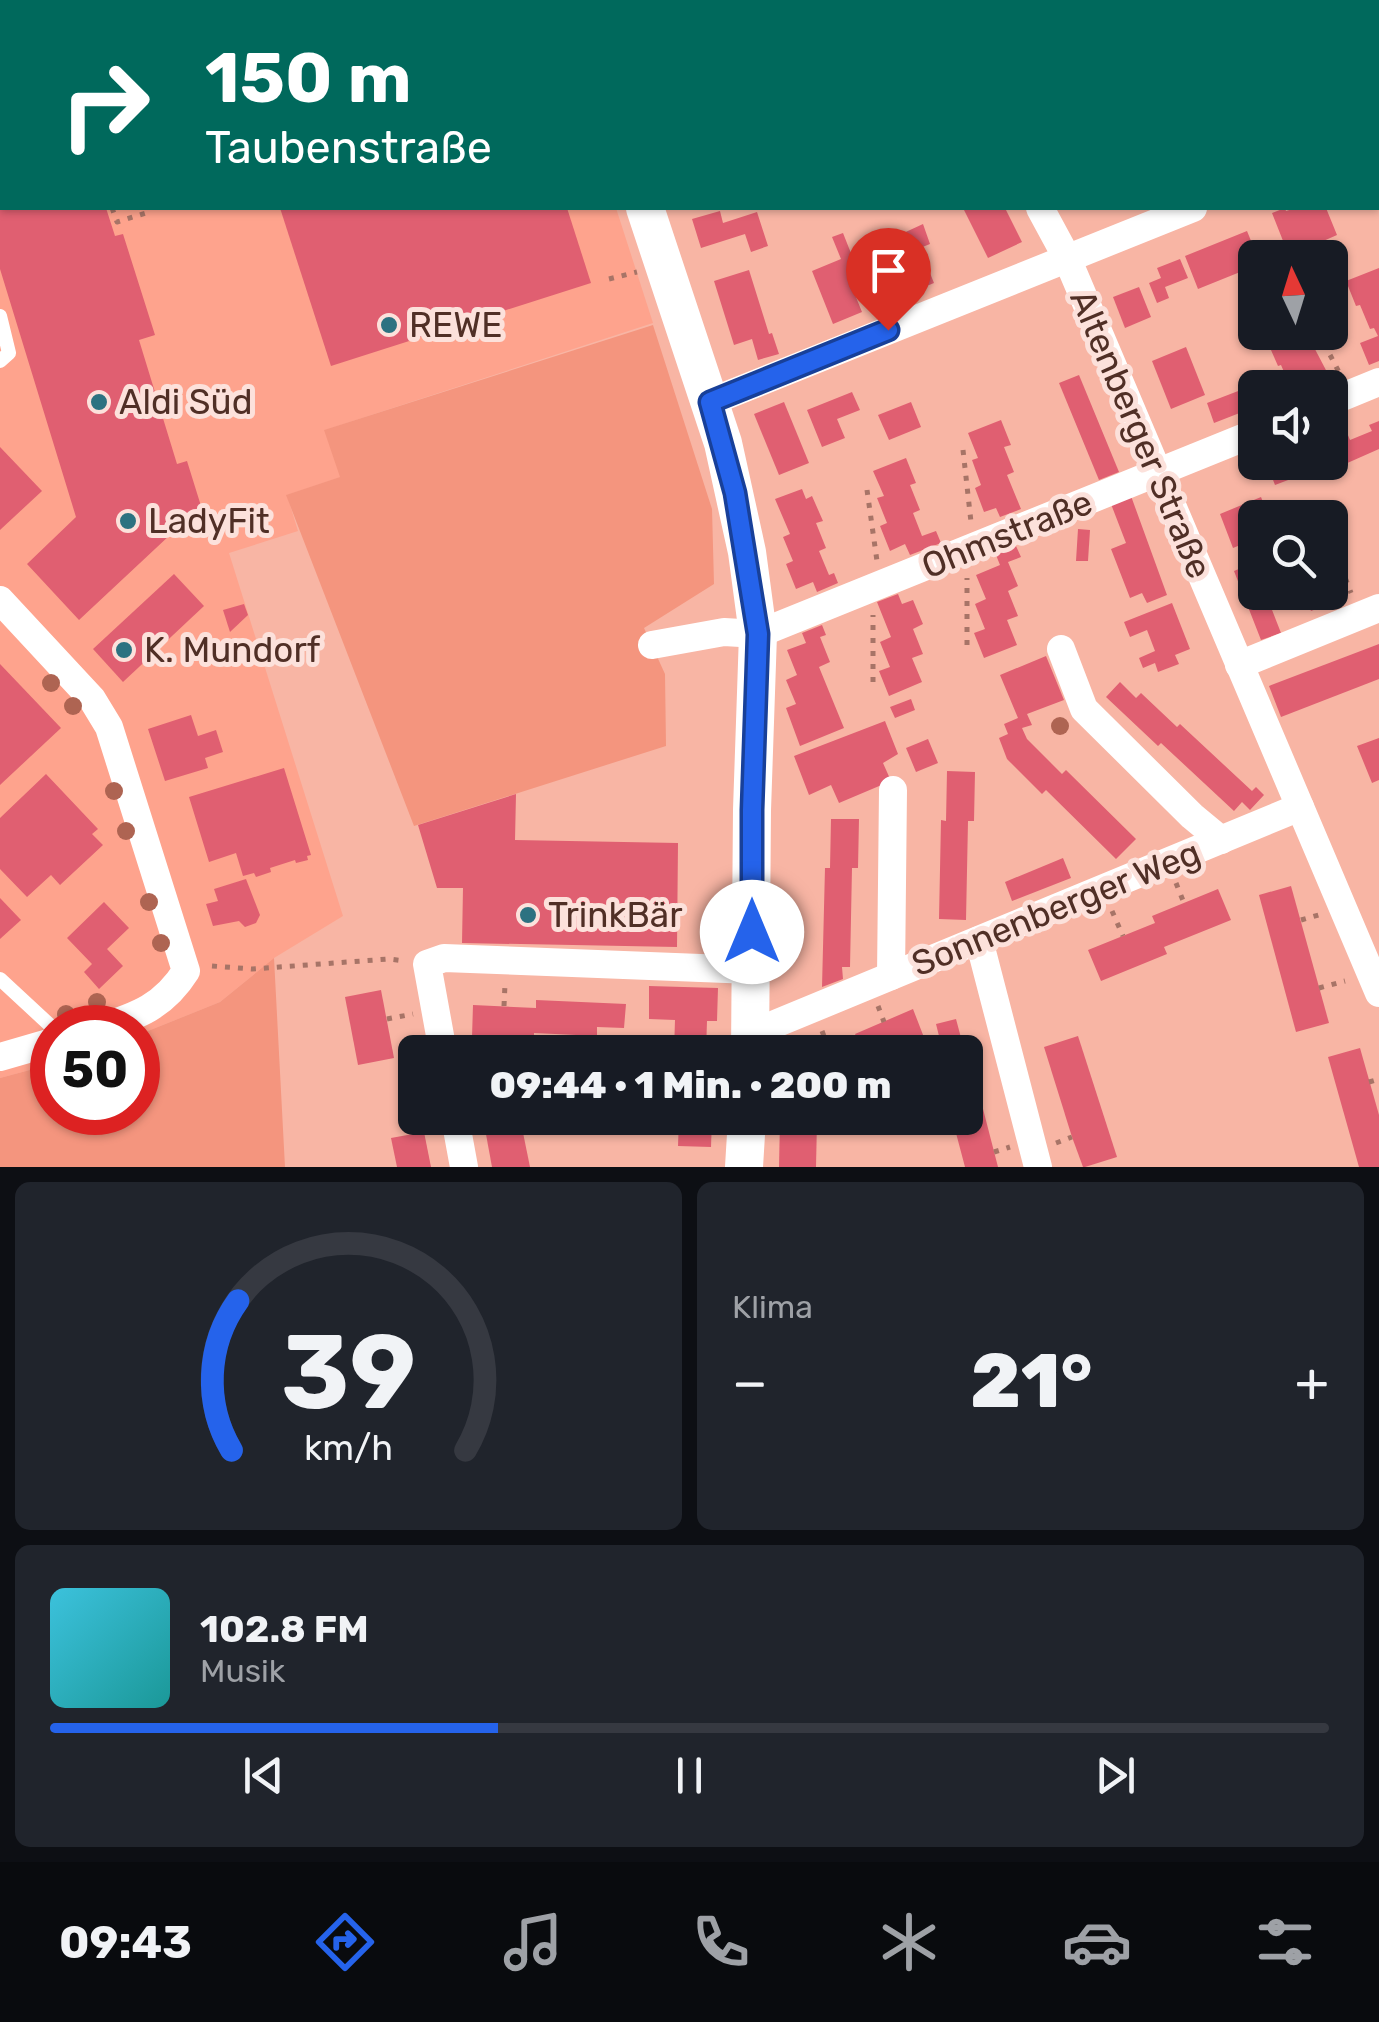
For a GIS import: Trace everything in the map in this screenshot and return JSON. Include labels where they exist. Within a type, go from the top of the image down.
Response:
[{"type":"main road","points":[[646,210],[710,402],[735,493],[758,634],[751,1035]]},
{"type":"main road","points":[[744,1167],[746,1135]]},
{"type":"street","name":"Altenberger Straße","points":[[1041,210],[1067,258],[1300,807],[1370,947],[1379,993]]},
{"type":"street","points":[[710,402],[1187,210]]},
{"type":"street","points":[[1348,395],[1379,382]]},
{"type":"street","name":"Ohmstraße","points":[[758,634],[1238,440]]},
{"type":"street","points":[[4,612],[92,699],[109,727],[186,972],[171,995],[156,1005]]},
{"type":"street","points":[[1239,665],[1370,612]]},
{"type":"street","points":[[652,645],[724,632],[758,634]]},
{"type":"street","name":"Sonnenberger Weg","points":[[1061,649],[1084,709],[1221,840]]},
{"type":"street","name":"Sonnenberger Weg","points":[[891,976],[893,790]]},
{"type":"street","name":"Sonnenberger Weg","points":[[768,1035],[891,976],[1300,807]]},
{"type":"street","points":[[979,940],[1038,1167]]},
{"type":"street","points":[[441,1035],[427,964],[444,958],[752,970]]},
{"type":"street","points":[[0,1058],[30,1049]]},
{"type":"street","points":[[458,1135],[464,1167]]},
{"type":"lane","points":[[0,316],[9,353],[0,361]]},
{"type":"lane","points":[[0,980],[30,1007]]},
{"type":"path","points":[[113,210],[117,222],[152,211]]},
{"type":"path","points":[[963,450],[971,550],[967,645]]},
{"type":"path","points":[[868,490],[877,587],[873,682]]},
{"type":"path","points":[[1348,574],[1370,612]]},
{"type":"path","points":[[186,972],[220,964],[252,968],[389,959],[427,964]]},
{"type":"path","points":[[1369,1082],[1379,1078]]},
{"type":"shaded area","points":[[0,210],[617,210],[653,323],[325,430],[341,477],[287,495],[298,531],[229,553],[343,916],[274,958],[220,1002],[160,1026],[160,1005],[30,1005],[30,1070],[0,1078]]},
{"type":"shaded area","points":[[653,325],[712,509],[714,584],[644,628],[665,674],[666,746],[414,826],[286,495],[340,477],[324,430]]},
{"type":"shaded area","points":[[274,958],[285,1167],[0,1167],[0,1078],[30,1070],[30,1135],[160,1135],[160,1026],[220,1002]]},
{"type":"building","name":"Aldi Süd","points":[[0,210],[107,210],[115,236],[123,234],[155,335],[139,340],[177,464],[187,461],[201,506],[79,620],[27,564],[76,517],[0,269]]},
{"type":"building","name":"REWE","points":[[281,210],[568,210],[591,283],[331,366]]},
{"type":"building","points":[[964,210],[1006,210],[1022,242],[988,258]]},
{"type":"building","points":[[1280,210],[1327,210],[1337,235],[1326,240],[1283,240],[1272,213]]},
{"type":"building","points":[[720,211],[723,223],[757,212],[768,246],[751,252],[745,234],[701,248],[692,219]]},
{"type":"building","points":[[923,224],[930,244],[920,248],[934,283],[905,295],[884,242]]},
{"type":"building","points":[[1247,231],[1251,240],[1238,240],[1238,273],[1198,289],[1185,256]]},
{"type":"building","points":[[843,233],[858,271],[847,275],[862,312],[833,324],[812,271],[841,259],[832,237]]},
{"type":"building","points":[[1180,259],[1188,278],[1165,287],[1169,298],[1157,303],[1149,283],[1161,278],[1157,268]]},
{"type":"building","points":[[1379,268],[1379,361],[1369,365],[1360,343],[1378,336],[1374,328],[1370,329],[1360,305],[1356,306],[1348,280]]},
{"type":"building","points":[[749,270],[779,354],[758,360],[752,339],[734,345],[714,281]]},
{"type":"building","points":[[1139,287],[1151,317],[1125,328],[1113,297]]},
{"type":"building","points":[[1186,347],[1205,395],[1171,409],[1152,361]]},
{"type":"building","points":[[1271,350],[1315,350],[1326,370],[1283,370]]},
{"type":"building","points":[[1079,375],[1119,472],[1099,480],[1059,383]]},
{"type":"building","points":[[1238,391],[1238,414],[1214,423],[1207,403]]},
{"type":"building","points":[[852,392],[860,410],[837,419],[845,438],[822,447],[807,410]]},
{"type":"building","points":[[784,402],[809,463],[779,475],[754,414]]},
{"type":"building","points":[[911,402],[921,427],[889,440],[878,415]]},
{"type":"building","points":[[1001,420],[1011,445],[1004,447],[1014,472],[1007,475],[1021,509],[1000,517],[996,508],[984,512],[975,488],[981,485],[972,460],[978,458],[968,433]]},
{"type":"building","points":[[1379,421],[1379,449],[1348,463],[1348,435],[1350,440],[1372,431],[1369,425]]},
{"type":"building","points":[[0,447],[42,491],[0,530]]},
{"type":"building","points":[[906,458],[916,483],[910,485],[920,510],[913,513],[922,536],[936,531],[941,543],[910,555],[905,544],[890,551],[880,526],[887,523],[877,498],[884,496],[873,471]]},
{"type":"building","points":[[802,489],[806,499],[812,496],[823,521],[816,523],[826,548],[819,551],[829,575],[834,573],[838,583],[817,592],[813,582],[796,589],[786,564],[793,561],[783,537],[790,534],[775,499]]},
{"type":"building","points":[[1131,496],[1167,595],[1147,603],[1142,593],[1130,598],[1111,549],[1126,543],[1111,504]]},
{"type":"building","points":[[1238,507],[1238,546],[1233,548],[1220,514]]},
{"type":"building","points":[[1078,529],[1090,530],[1088,561],[1076,561]]},
{"type":"building","points":[[1016,546],[1021,557],[1008,562],[1018,586],[1008,591],[1018,616],[1007,620],[1017,645],[984,658],[974,633],[985,629],[975,604],[986,599],[976,575],[1000,565],[996,555]]},
{"type":"building","points":[[174,574],[204,606],[123,682],[93,649]]},
{"type":"building","points":[[898,594],[902,604],[913,600],[923,624],[913,629],[923,654],[912,658],[922,682],[889,696],[879,671],[890,667],[880,642],[891,637],[877,602]]},
{"type":"building","points":[[1172,603],[1190,649],[1175,655],[1179,664],[1158,672],[1155,663],[1143,668],[1139,658],[1155,651],[1147,630],[1130,637],[1124,622]]},
{"type":"building","points":[[244,604],[248,615],[230,632],[223,610]]},
{"type":"building","points":[[1249,610],[1272,610],[1281,633],[1261,640]]},
{"type":"building","points":[[822,625],[826,635],[820,637],[830,662],[819,667],[844,728],[800,746],[786,708],[796,704],[786,680],[797,675],[787,650],[806,643],[802,633]]},
{"type":"building","points":[[1379,644],[1379,679],[1281,717],[1269,686]]},
{"type":"building","points":[[1046,656],[1064,700],[1027,714],[1032,725],[1022,728],[1027,739],[1062,774],[1066,770],[1136,839],[1116,859],[1046,790],[1042,794],[1007,759],[999,738],[1008,734],[1004,724],[1018,718],[1000,675]]},
{"type":"building","points":[[0,664],[61,728],[0,785]]},
{"type":"building","points":[[1120,682],[1136,698],[1141,693],[1252,791],[1256,787],[1264,795],[1250,810],[1242,802],[1234,811],[1106,697]]},
{"type":"building","points":[[911,699],[915,710],[895,718],[890,707]]},
{"type":"building","points":[[191,715],[198,736],[216,730],[223,752],[205,758],[208,768],[165,781],[148,729]]},
{"type":"building","points":[[885,721],[898,754],[883,763],[891,781],[839,803],[831,785],[809,795],[794,756]]},
{"type":"building","points":[[1379,738],[1379,780],[1372,783],[1357,746]]},
{"type":"building","points":[[928,739],[938,763],[916,772],[906,748]]},
{"type":"building","points":[[284,768],[311,855],[308,860],[270,868],[271,872],[256,877],[254,873],[243,876],[236,853],[209,862],[189,797]]},
{"type":"building","points":[[947,771],[975,772],[974,821],[968,821],[966,920],[939,919],[941,820],[946,821]]},
{"type":"building","points":[[46,774],[98,829],[92,834],[103,845],[60,885],[51,875],[27,897],[0,869],[0,818]]},
{"type":"building","points":[[516,794],[515,840],[678,843],[677,947],[462,943],[463,888],[437,888],[418,825]]},
{"type":"building","points":[[831,819],[859,819],[858,868],[852,868],[850,967],[842,967],[843,979],[822,987],[825,868],[830,868]]},
{"type":"building","points":[[1063,858],[1071,878],[1012,901],[1005,882]]},
{"type":"building","points":[[246,879],[260,915],[256,923],[245,927],[239,921],[213,926],[206,904],[218,901],[214,889]]},
{"type":"building","points":[[1291,886],[1329,1023],[1296,1032],[1259,895]]},
{"type":"building","points":[[1218,889],[1231,920],[1164,947],[1167,954],[1101,981],[1088,950],[1155,923],[1152,916]]},
{"type":"building","points":[[0,898],[21,920],[0,939]]},
{"type":"building","points":[[104,902],[129,928],[107,949],[123,966],[99,989],[84,972],[92,964],[67,938]]},
{"type":"building","points":[[649,986],[718,988],[717,1021],[707,1021],[707,1035],[675,1035],[675,1020],[649,1019]]},
{"type":"building","points":[[381,990],[394,1058],[358,1065],[345,997]]},
{"type":"building","points":[[536,1000],[626,1004],[624,1028],[597,1027],[597,1035],[472,1035],[473,1005],[536,1008]]},
{"type":"building","points":[[913,1009],[923,1035],[856,1035]]},
{"type":"building","points":[[956,1019],[960,1035],[939,1035],[936,1024]]},
{"type":"building","points":[[1078,1036],[1117,1157],[1085,1167],[1044,1047]]},
{"type":"building","points":[[1360,1048],[1379,1115],[1379,1167],[1359,1167],[1328,1057]]},
{"type":"building","points":[[983,1109],[998,1167],[965,1167],[957,1135],[983,1135]]},
{"type":"building","points":[[425,1135],[431,1167],[397,1167],[391,1138]]},
{"type":"building","points":[[486,1135],[523,1135],[530,1167],[492,1167]]},
{"type":"building","points":[[678,1135],[711,1135],[711,1147],[678,1146]]},
{"type":"building","points":[[780,1135],[817,1135],[816,1167],[779,1167]]},
{"type":"place","name":"REWE","points":[[389,325]]},
{"type":"place","name":"Aldi Süd","points":[[99,402]]},
{"type":"place","name":"LadyFit","points":[[128,521]]},
{"type":"place","name":"K. Mundorf","points":[[124,650]]},
{"type":"place","name":"TrinkBär","points":[[528,915]]},
{"type":"route","points":[[752,932],[758,634],[735,493],[710,402],[888,330]]}]
